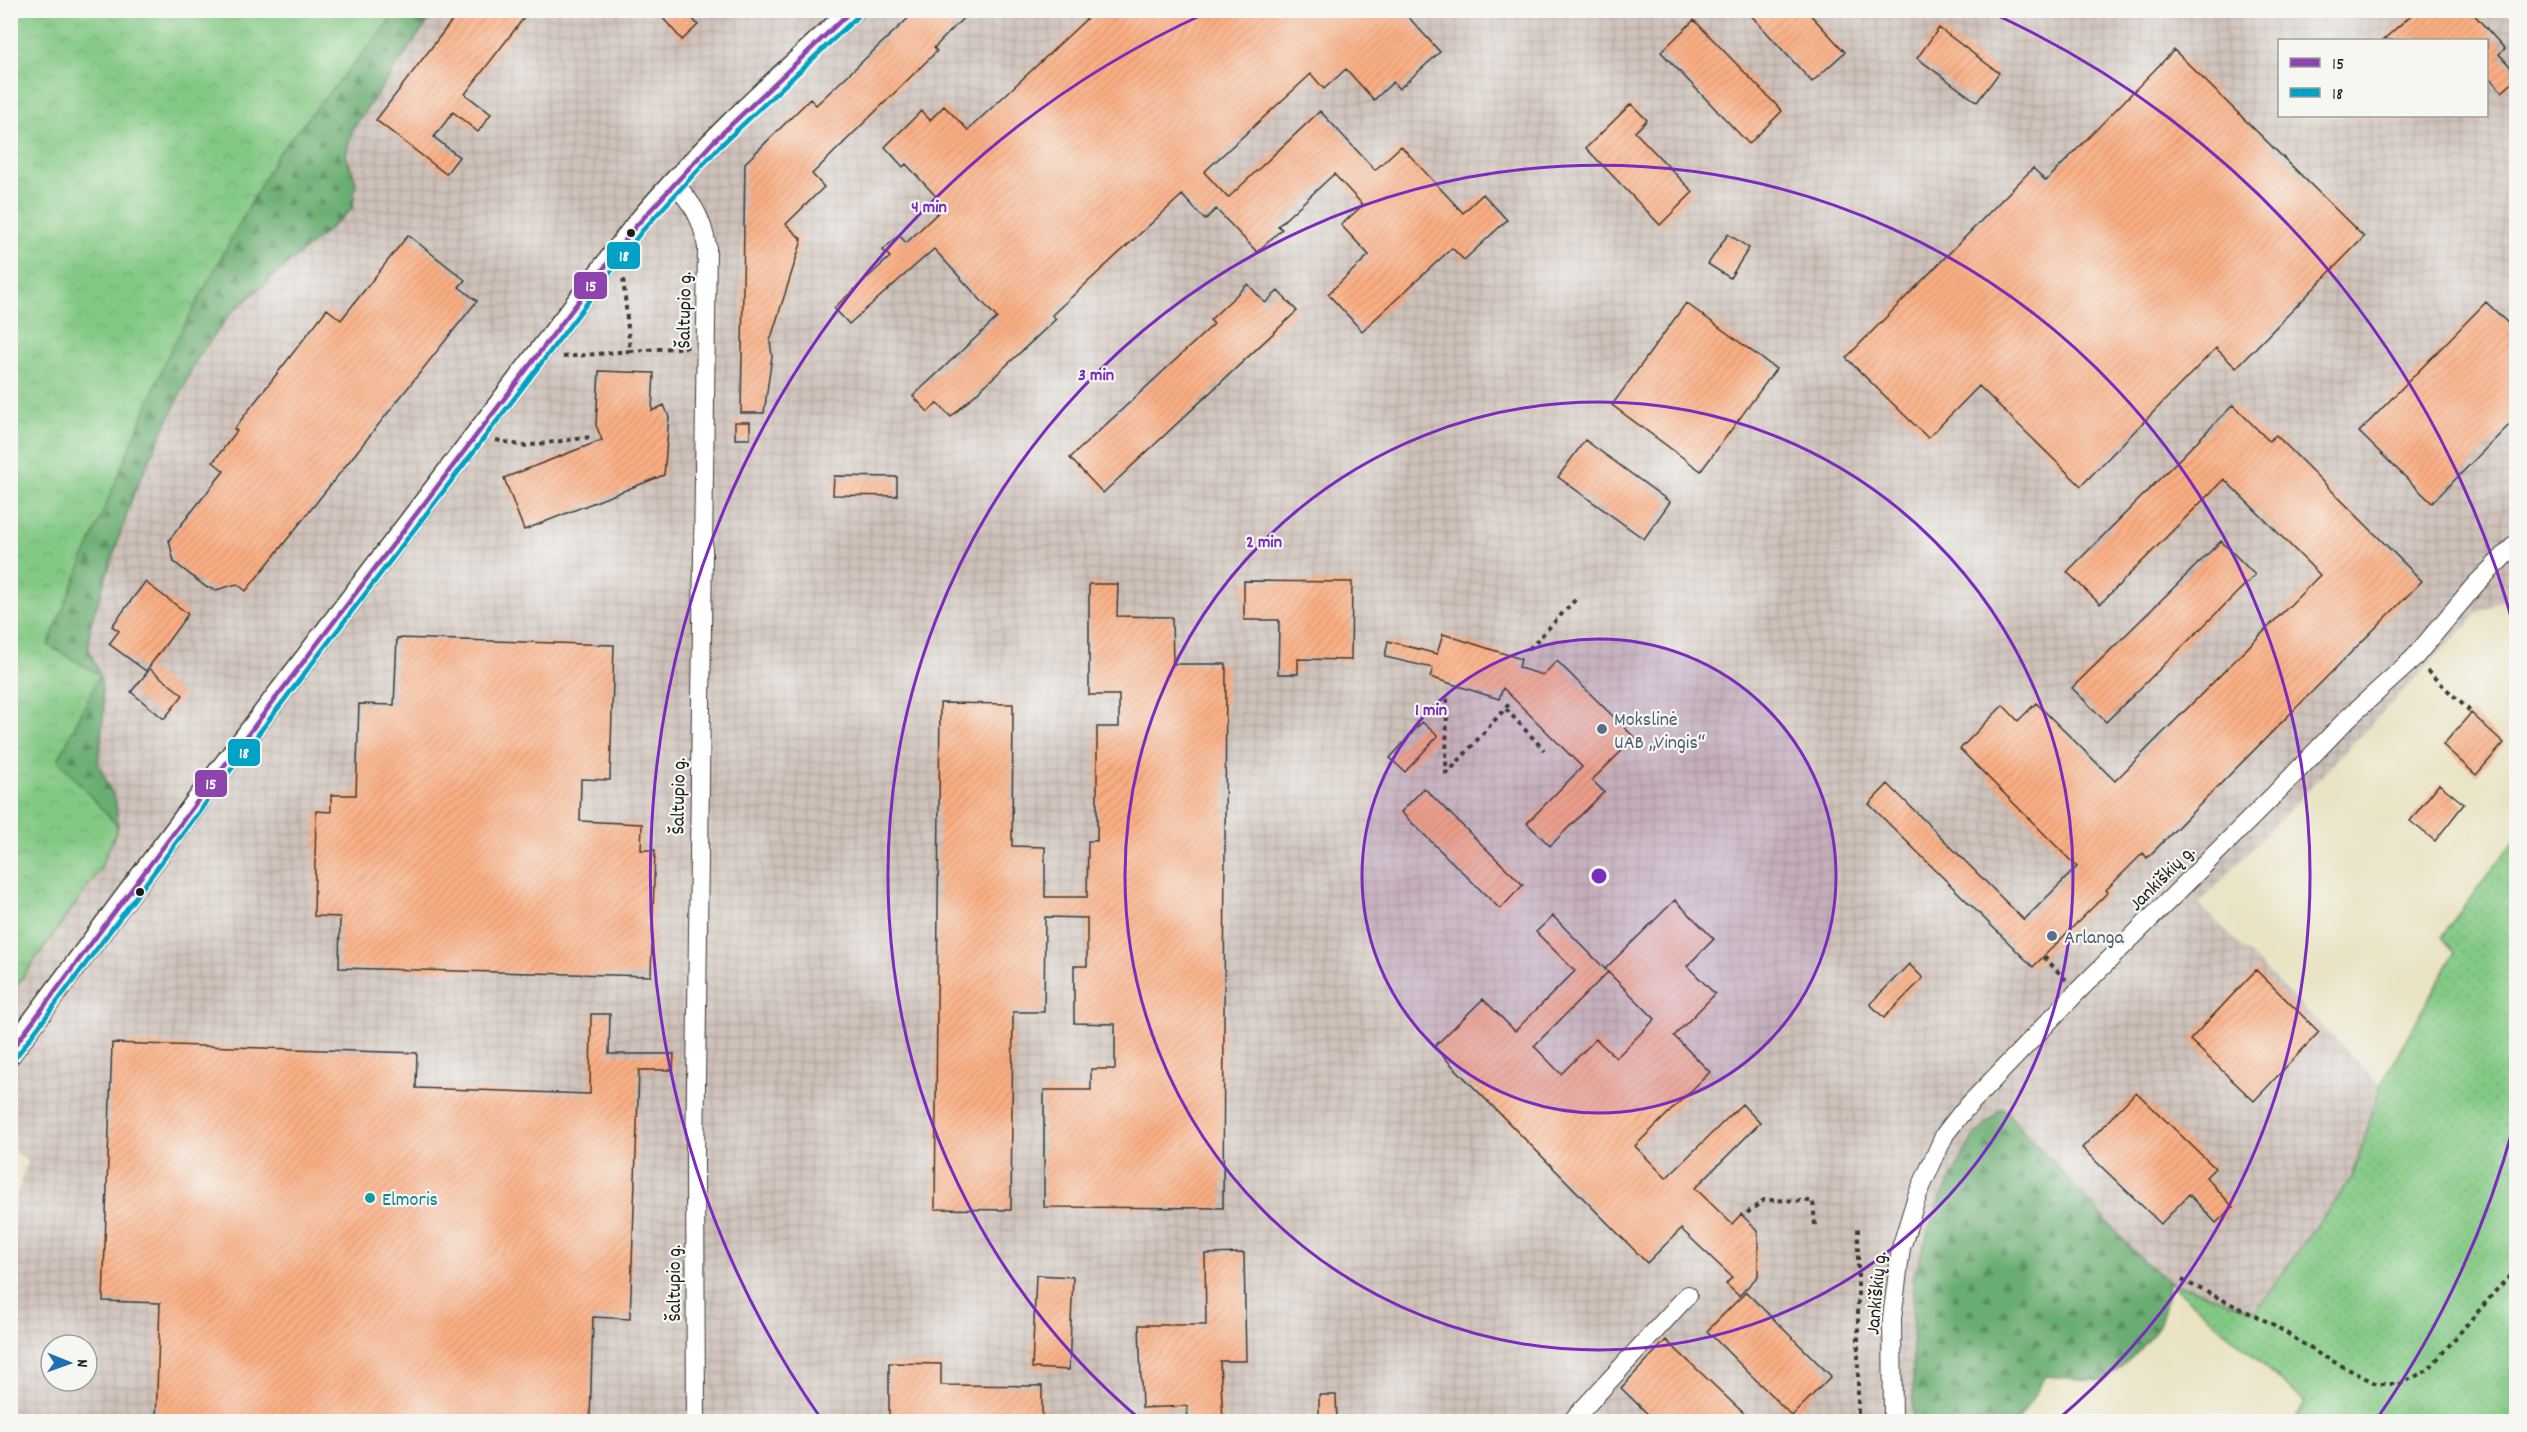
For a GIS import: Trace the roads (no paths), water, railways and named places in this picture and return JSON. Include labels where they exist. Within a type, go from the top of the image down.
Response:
[{"type":"street","points":[[10,1053],[211,783],[611,259],[674,182],[723,131],[853,10]]},
{"type":"street","name":"Šaltupio g.","points":[[674,182],[697,210],[707,247],[695,1160],[696,1422]]},
{"type":"street","name":"Jankiškių g.","points":[[1893,1422],[1892,1318],[1900,1248],[1909,1217],[1945,1134],[1963,1111],[2077,992],[2348,718],[2413,659],[2475,585],[2517,544]]},
{"type":"street","points":[[1571,1422],[1688,1295]]},
{"type":"place","name":"Mokslinė UAB „Vingis“","points":[[1602,729]]},
{"type":"place","name":"Arlanga","points":[[2052,936]]},
{"type":"place","name":"Elmoris","points":[[370,1198]]}]
